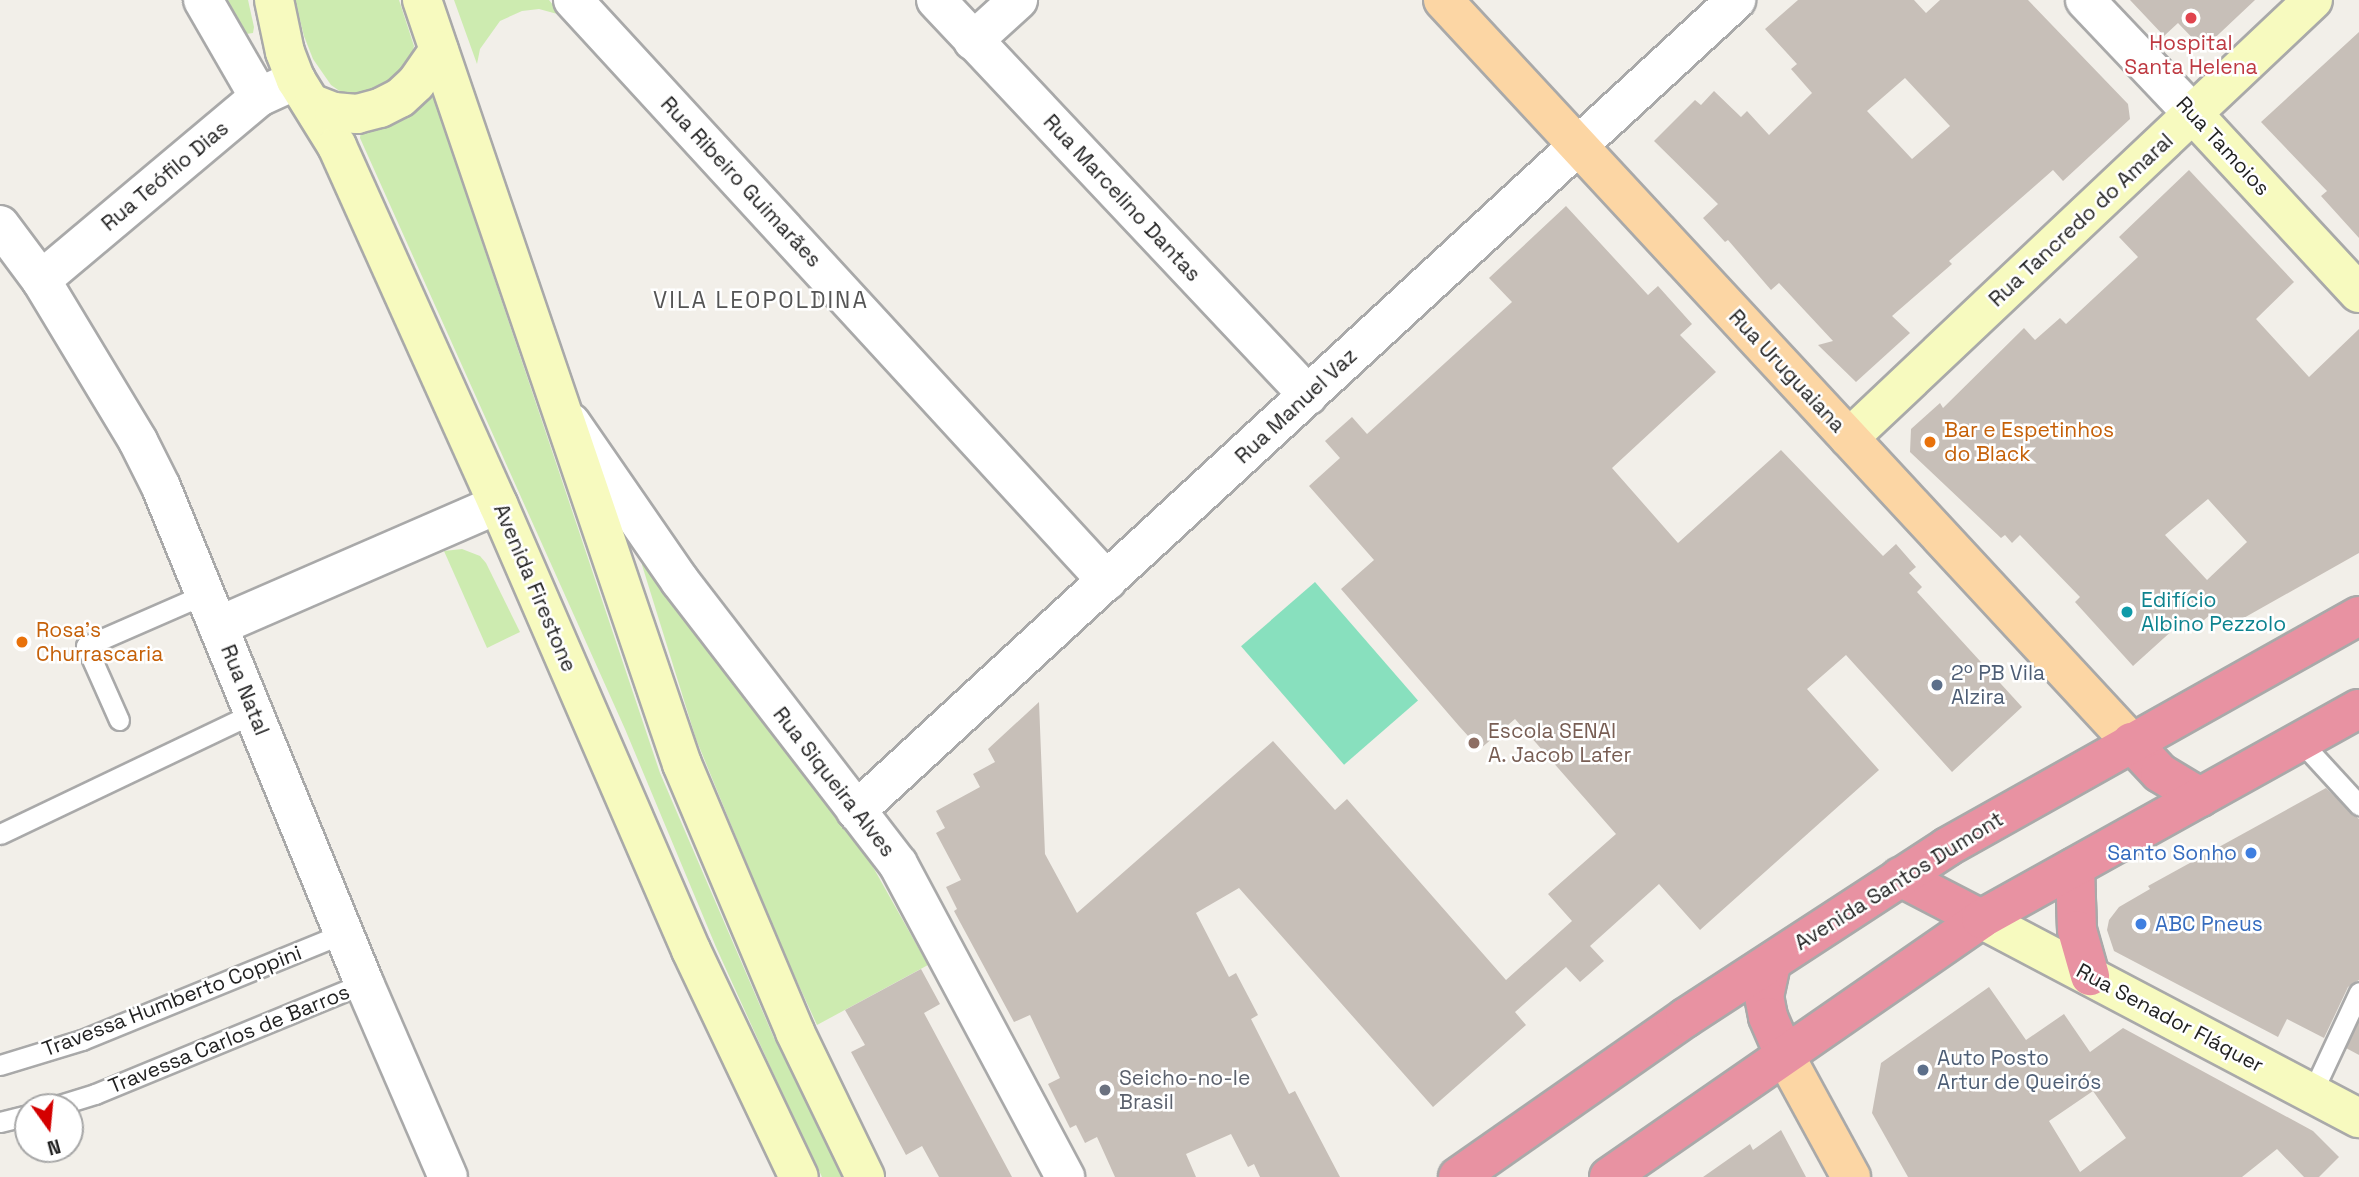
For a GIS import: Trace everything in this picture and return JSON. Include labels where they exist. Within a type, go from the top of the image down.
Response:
[{"type":"highway","name":"Avenida Santos Dumont","points":[[1458,1177],[1678,1022],[1771,964],[1900,877],[2131,742],[2359,616]]},
{"type":"highway","points":[[1609,1177],[1981,919],[2359,709]]},
{"type":"highway","points":[[2131,742],[2160,773],[2200,797]]},
{"type":"highway","points":[[2075,867],[2077,930],[2090,976]]},
{"type":"highway","points":[[1900,877],[1981,919]]},
{"type":"highway","points":[[1771,964],[1764,996],[1768,1017],[1784,1054]]},
{"type":"main road","name":"Avenida Firestone","points":[[274,0],[285,52],[337,146],[498,504],[691,950],[799,1177]]},
{"type":"main road","points":[[422,0],[682,764],[794,1032],[865,1177]]},
{"type":"main road","name":"Rua Uruguaiana","points":[[1443,0],[2131,742]]},
{"type":"main road","name":"Rua Tancredo do Amaral","points":[[1849,438],[2312,0]]},
{"type":"main road","points":[[305,92],[334,112],[358,114],[380,108],[400,98],[416,83],[439,50]]},
{"type":"main road","name":"Rua Tamoios","points":[[2193,114],[2359,293]]},
{"type":"main road","name":"Rua Senador Fláquer","points":[[1981,919],[2359,1118]]},
{"type":"main road","points":[[1784,1054],[1851,1177]]},
{"type":"street","points":[[203,0],[259,97]]},
{"type":"street","name":"Rua Ribeiro Guimarães","points":[[573,0],[1107,581]]},
{"type":"street","name":"Rua Marcelino Dantas","points":[[936,0],[1308,395]]},
{"type":"street","points":[[974,41],[1018,0]]},
{"type":"street","name":"Rua Manuel Vaz","points":[[856,811],[1736,0]]},
{"type":"street","name":"Rua Tamoios","points":[[2085,0],[2193,114]]},
{"type":"street","name":"Rua Teófilo Dias","points":[[41,281],[259,97],[305,92]]},
{"type":"street","name":"Rua Natal","points":[[4,239],[41,281],[138,441],[212,610],[364,983],[448,1177]]},
{"type":"street","name":"Rua Siqueira Alves","points":[[564,412],[681,581],[898,864],[1065,1177]]},
{"type":"street","points":[[212,610],[498,504]]},
{"type":"lane","points":[[119,720],[86,646],[212,610]]},
{"type":"lane","points":[[0,834],[254,713]]},
{"type":"lane","points":[[2301,742],[2359,805]]},
{"type":"lane","name":"Travessa Humberto Coppini","points":[[0,1065],[108,1030],[344,933]]},
{"type":"lane","name":"Travessa Carlos de Barros","points":[[84,1097],[364,983]]},
{"type":"lane","points":[[2312,1093],[2359,992]]},
{"type":"green space","points":[[228,0],[248,0],[253,33],[246,34],[242,30]]},
{"type":"green space","points":[[295,0],[399,0],[414,46],[409,66],[389,88],[355,96],[341,92],[331,85],[313,59]]},
{"type":"green space","points":[[454,0],[549,0],[561,15],[539,9],[522,11],[500,21],[480,49],[477,64]]},
{"type":"green space","points":[[433,96],[660,773],[774,1038],[845,1177],[822,1177],[783,1095],[716,947],[625,729],[360,138],[361,130],[402,120]]},
{"type":"green space","points":[[462,549],[480,556],[486,563],[520,632],[487,648],[444,551]]},
{"type":"green space","points":[[643,561],[864,851],[928,965],[817,1025],[779,942],[696,739]]},
{"type":"green space","points":[[1315,582],[1418,700],[1344,765],[1241,646]]},
{"type":"building","points":[[1798,0],[1914,0],[1926,13],[1940,0],[2028,0],[2128,104],[2130,119],[2063,181],[2053,170],[1949,261],[1952,264],[1892,316],[1910,333],[1856,382],[1818,345],[1833,341],[1779,283],[1771,290],[1728,240],[1725,242],[1703,218],[1718,204],[1654,141],[1695,100],[1701,105],[1714,91],[1741,117],[1747,111],[1769,135],[1812,93],[1791,69],[1797,64],[1765,29]],"holes":[[[1905,78],[1950,126],[1912,159],[1867,111]]]},
{"type":"building","name":"Hospital Santa Helena","points":[[2130,0],[2255,0],[2203,49],[2178,23],[2164,36]]},
{"type":"building","points":[[2359,32],[2359,238],[2321,196],[2327,191],[2261,122]]},
{"type":"building","points":[[2189,170],[2294,282],[2256,319],[2309,377],[2359,329],[2359,553],[2226,628],[2212,613],[2194,629],[2185,619],[2133,666],[2075,602],[2080,597],[2020,535],[2012,543],[2005,535],[2001,538],[1910,452],[1911,429],[1940,403],[1943,408],[2024,328],[2035,340],[2060,318],[2066,324],[2138,257],[2119,237]],"holes":[[[2208,499],[2247,542],[2207,580],[2165,535]]]},
{"type":"building","points":[[1566,206],[1648,295],[1658,286],[1692,324],[1680,335],[1716,372],[1612,468],[1678,543],[1781,450],[1883,556],[1896,544],[1916,567],[1909,573],[1922,587],[1917,592],[2022,707],[1952,772],[1846,655],[1807,689],[1879,770],[1700,930],[1659,884],[1590,946],[1604,961],[1580,982],[1566,967],[1515,1012],[1526,1025],[1433,1107],[1239,888],[1196,913],[1229,977],[1236,973],[1258,1015],[1251,1019],[1289,1094],[1295,1091],[1340,1177],[1260,1177],[1254,1164],[1248,1167],[1231,1134],[1186,1154],[1196,1177],[1115,1177],[1097,1137],[1085,1143],[1076,1125],[1070,1128],[1048,1084],[1060,1078],[1030,1015],[1014,1022],[954,911],[957,909],[946,887],[961,880],[936,833],[945,828],[936,811],[980,787],[973,774],[995,762],[988,749],[1039,702],[1045,854],[1077,913],[1273,741],[1335,810],[1347,799],[1506,980],[1572,921],[1548,894],[1616,834],[1515,719],[1480,749],[1459,726],[1341,589],[1374,560],[1309,486],[1340,458],[1325,441],[1352,417],[1367,434],[1512,302],[1489,278]]},
{"type":"building","points":[[2326,788],[2359,819],[2359,980],[2348,987],[2324,1038],[2287,1019],[2278,1037],[2114,951],[2107,930],[2109,920],[2119,907],[2150,889],[2148,886]]},
{"type":"building","points":[[921,969],[940,1004],[924,1013],[1012,1177],[939,1177],[922,1146],[906,1155],[851,1052],[865,1045],[845,1010]]},
{"type":"building","points":[[1989,987],[2026,1040],[2064,1014],[2090,1052],[2123,1028],[2313,1131],[2339,1157],[2319,1177],[2304,1177],[2277,1149],[2242,1177],[1908,1177],[1872,1113],[1881,1063]],"holes":[[[2093,1091],[2126,1138],[2080,1172],[2049,1121]]]},
{"type":"building","points":[[2359,1021],[2359,1055],[2346,1048]]},
{"type":"building","points":[[1781,1130],[1806,1177],[1703,1177],[1750,1144],[1753,1150]]},
{"type":"place","name":"Hospital Santa Helena","points":[[2191,18]]},
{"type":"place","name":"Bar e Espetinhos do Black","points":[[1930,442]]},
{"type":"place","name":"Edifício Albino Pezzolo","points":[[2127,612]]},
{"type":"place","name":"Rosa's Churrascaria","points":[[22,642]]},
{"type":"place","name":"2º PB Vila Alzira","points":[[1937,685]]},
{"type":"place","name":"Escola SENAI A. Jacob Lafer","points":[[1474,743]]},
{"type":"place","name":"Santo Sonho","points":[[2251,853]]},
{"type":"place","name":"ABC Pneus","points":[[2141,924]]},
{"type":"place","name":"Auto Posto Artur de Queirós","points":[[1923,1070]]},
{"type":"place","name":"Seicho-no-Ie Brasil","points":[[1105,1090]]},
{"type":"district","name":"VILA LEOPOLDINA","points":[[761,300]]}]
